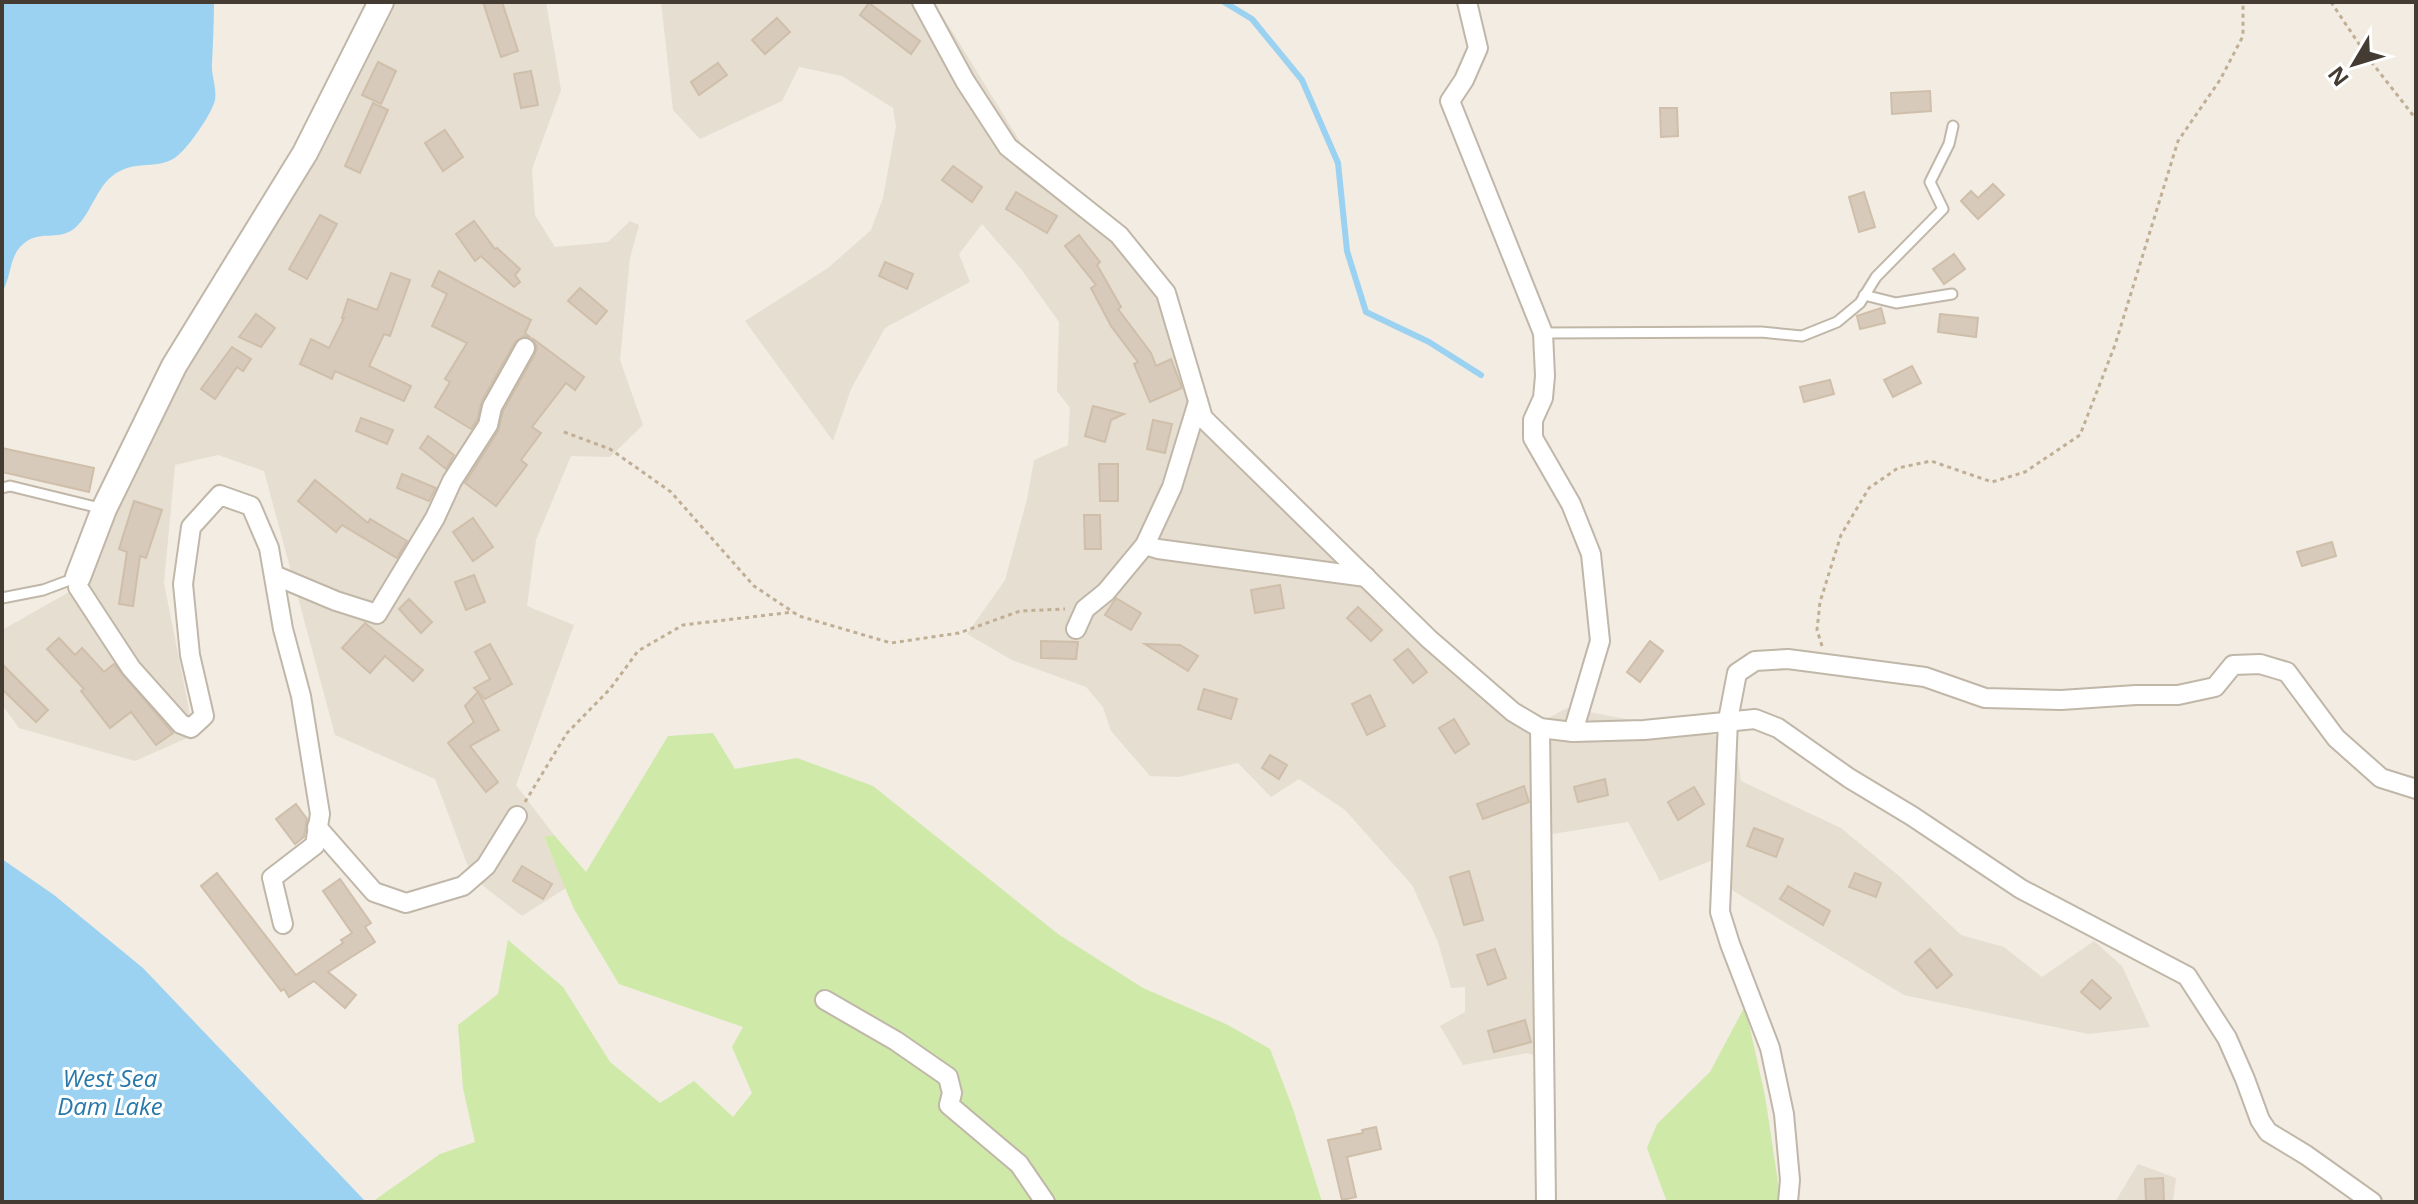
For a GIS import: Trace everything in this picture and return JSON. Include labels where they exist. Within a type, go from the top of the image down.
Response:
[{"type":"street","points":[[283,924],[272,878],[315,845],[320,814],[301,696],[283,629],[269,548],[251,506],[220,495],[191,527],[183,584],[190,655],[204,716],[191,728],[181,724],[131,668],[78,587],[78,577],[104,509],[174,366],[305,153],[381,2]]},
{"type":"street","points":[[922,2],[965,81],[1008,147],[1119,235],[1166,293],[1203,418],[1429,639],[1513,712],[1540,728],[1573,732],[1644,730],[1755,719],[1778,728],[1849,778],[2021,889],[2187,976],[2227,1038],[2260,1120],[2268,1132],[2372,1202]]},
{"type":"street","points":[[1467,2],[1478,48],[1464,80],[1450,101],[1543,333],[1543,398],[1533,420],[1533,438],[1571,504],[1591,554],[1600,641],[1573,732]]},
{"type":"street","points":[[274,575],[377,614],[435,518],[452,481],[488,425],[492,407],[525,348]]},
{"type":"street","points":[[1076,629],[1085,609],[1106,592],[1145,545],[1172,487],[1198,402]]},
{"type":"street","points":[[1145,545],[1258,564],[1366,577]]},
{"type":"street","points":[[1788,1202],[1790,1180],[1784,1114],[1770,1048],[1720,912],[1728,720],[1737,673],[1755,661],[1788,659],[1925,677],[1985,698],[2061,700],[2178,695],[2215,687],[2233,665],[2260,664],[2287,672],[2336,738],[2381,778],[2416,789]]},
{"type":"street","points":[[1540,728],[1546,1202]]},
{"type":"street","points":[[317,827],[374,892],[406,903],[463,886],[486,866],[517,816]]},
{"type":"street","points":[[825,1000],[896,1041],[948,1077],[952,1093],[949,1105],[1019,1164],[1045,1202]]},
{"type":"lane","points":[[1543,333],[1761,332],[1802,336],[1837,322],[1860,303],[1876,277],[1943,209],[1930,182],[1949,144],[1953,126]]},
{"type":"lane","points":[[1864,295],[1896,303],[1952,294]]},
{"type":"lane","points":[[2,488],[10,486],[104,509]]},
{"type":"lane","points":[[2,598],[43,590],[78,577]]},
{"type":"path","points":[[1825,664],[1817,630],[1820,602],[1841,535],[1869,488],[1898,468],[1931,461],[1992,482],[2025,472],[2080,435],[2115,345],[2178,141],[2220,80],[2243,36],[2243,2]]},
{"type":"path","points":[[2331,2],[2369,59],[2416,119]]},
{"type":"path","points":[[564,432],[610,449],[671,492],[754,586],[799,616],[891,643],[959,633],[1020,611],[1085,609]]},
{"type":"path","points":[[517,816],[567,733],[610,689],[638,651],[683,625],[793,612]]},
{"type":"shaded area","points":[[387,2],[546,2],[561,90],[532,169],[535,215],[555,247],[608,242],[630,221],[639,225],[630,258],[620,360],[643,425],[610,457],[571,456],[536,540],[527,606],[574,625],[516,785],[554,835],[544,838],[566,888],[522,916],[472,877],[435,779],[335,735],[264,471],[218,455],[175,465],[164,583],[194,735],[135,761],[19,728],[2,705],[2,630],[78,587],[178,363]]},
{"type":"shaded area","points":[[661,2],[934,2],[1021,143],[1121,226],[1171,287],[1211,422],[1472,671],[1539,723],[1567,708],[1735,739],[1741,781],[1841,828],[1899,876],[1961,935],[2004,947],[2042,977],[2094,941],[2122,966],[2150,1027],[2088,1034],[1904,995],[1722,884],[1713,860],[1660,881],[1628,822],[1552,834],[1554,1062],[1527,1053],[1463,1065],[1440,1026],[1465,1012],[1465,987],[1451,988],[1438,942],[1412,885],[1345,810],[1299,779],[1271,797],[1238,763],[1179,777],[1150,776],[1111,731],[1103,707],[1086,687],[1012,660],[967,634],[1005,580],[1034,460],[1068,445],[1070,408],[1057,391],[1059,322],[1021,269],[982,224],[959,254],[970,282],[885,328],[851,389],[833,441],[745,321],[828,268],[871,230],[883,198],[896,126],[893,108],[842,76],[799,67],[782,101],[700,139],[673,110]]},
{"type":"shaded area","points":[[2138,1164],[2176,1178],[2173,1202],[2115,1202]]},
{"type":"green space","points":[[713,733],[735,769],[797,758],[873,786],[1058,934],[1143,988],[1228,1025],[1270,1049],[1293,1109],[1322,1202],[372,1202],[440,1154],[475,1142],[463,1088],[458,1025],[498,994],[508,940],[563,987],[610,1062],[660,1103],[694,1081],[733,1117],[752,1093],[732,1047],[743,1027],[619,984],[574,909],[544,837],[554,835],[586,872],[668,736]]},
{"type":"green space","points":[[1745,1006],[1765,1096],[1779,1189],[1778,1202],[1667,1202],[1647,1148],[1657,1124],[1710,1072]]},
{"type":"water","points":[[2,2],[214,2],[212,68],[215,100],[204,123],[173,159],[120,171],[106,182],[75,228],[61,234],[34,238],[20,247],[2,292]]},
{"type":"water","name":"West Sea Dam Lake","points":[[2,859],[54,895],[143,968],[366,1202],[2,1202]]},
{"type":"building","points":[[483,2],[502,2],[518,51],[501,57]]},
{"type":"building","points":[[869,3],[920,41],[911,54],[860,15]]},
{"type":"building","points":[[777,18],[790,32],[765,54],[752,40]]},
{"type":"building","points":[[378,62],[396,71],[381,104],[362,95]]},
{"type":"building","points":[[718,63],[727,75],[699,95],[691,82]]},
{"type":"building","points":[[531,71],[538,105],[521,108],[514,74]]},
{"type":"building","points":[[1930,91],[1931,111],[1892,114],[1891,93]]},
{"type":"building","points":[[373,103],[388,110],[360,173],[345,166]]},
{"type":"building","points":[[1660,108],[1677,108],[1678,136],[1661,137]]},
{"type":"building","points":[[445,130],[463,157],[443,171],[425,143]]},
{"type":"building","points":[[953,166],[982,187],[972,202],[942,180]]},
{"type":"building","points":[[1993,184],[2004,195],[1978,219],[1961,201],[1971,191],[1978,198]]},
{"type":"building","points":[[1016,192],[1057,216],[1047,233],[1006,209]]},
{"type":"building","points":[[1864,192],[1875,227],[1859,232],[1849,197]]},
{"type":"building","points":[[320,215],[337,224],[307,279],[289,269]]},
{"type":"building","points":[[474,221],[495,249],[520,269],[515,275],[520,282],[514,287],[481,256],[475,261],[456,234]]},
{"type":"building","points":[[1079,235],[1100,262],[1097,265],[1121,307],[1118,309],[1151,353],[1156,366],[1171,359],[1182,388],[1150,402],[1134,364],[1138,362],[1111,326],[1091,288],[1096,285],[1065,246]]},
{"type":"building","points":[[1954,254],[1965,269],[1944,284],[1933,269]]},
{"type":"building","points":[[885,262],[913,274],[907,289],[879,276]]},
{"type":"building","points":[[439,271],[531,320],[525,333],[531,338],[524,336],[515,342],[482,401],[471,429],[435,407],[450,382],[445,379],[467,343],[432,326],[447,294],[432,286]]},
{"type":"building","points":[[391,273],[410,280],[390,336],[384,334],[369,366],[411,386],[404,401],[335,371],[332,379],[300,364],[311,339],[329,348],[344,318],[348,299],[377,310]]},
{"type":"building","points":[[580,288],[607,311],[596,324],[568,301]]},
{"type":"building","points":[[1881,308],[1885,323],[1860,329],[1857,316]]},
{"type":"building","points":[[256,314],[275,328],[261,347],[239,337]]},
{"type":"building","points":[[1940,314],[1978,318],[1976,337],[1938,332]]},
{"type":"building","points":[[532,338],[584,377],[575,390],[566,383],[532,427],[541,433],[521,460],[527,465],[496,506],[465,483],[498,431],[503,411],[535,354],[537,347]]},
{"type":"building","points":[[232,347],[251,359],[243,371],[237,367],[215,399],[201,389]]},
{"type":"building","points":[[1912,366],[1921,383],[1893,397],[1884,380]]},
{"type":"building","points":[[1830,380],[1834,394],[1804,402],[1800,387]]},
{"type":"building","points":[[1093,406],[1124,414],[1111,420],[1105,442],[1085,436]]},
{"type":"building","points":[[361,418],[393,430],[387,444],[356,431]]},
{"type":"building","points":[[1153,420],[1172,424],[1165,453],[1147,449]]},
{"type":"building","points":[[428,436],[454,455],[446,469],[420,448]]},
{"type":"building","points":[[2,448],[94,468],[89,492],[2,472]]},
{"type":"building","points":[[1099,464],[1118,464],[1118,501],[1100,501]]},
{"type":"building","points":[[402,474],[436,488],[429,501],[397,488]]},
{"type":"building","points":[[315,480],[368,523],[370,519],[407,541],[397,558],[342,525],[336,532],[298,501]]},
{"type":"building","points":[[134,501],[162,510],[146,558],[140,556],[133,606],[119,604],[127,552],[119,549]]},
{"type":"building","points":[[1084,515],[1100,515],[1101,549],[1085,549]]},
{"type":"building","points":[[473,518],[493,547],[473,561],[453,532]]},
{"type":"building","points":[[2332,542],[2336,556],[2302,566],[2297,552]]},
{"type":"building","points":[[474,575],[485,602],[466,610],[455,582]]},
{"type":"building","points":[[1280,585],[1284,608],[1255,613],[1251,590]]},
{"type":"building","points":[[1116,598],[1141,613],[1131,630],[1105,615]]},
{"type":"building","points":[[409,599],[432,622],[421,633],[399,609]]},
{"type":"building","points":[[1358,607],[1382,630],[1371,641],[1347,618]]},
{"type":"building","points":[[365,623],[423,670],[413,681],[385,656],[370,673],[342,648]]},
{"type":"building","points":[[59,638],[75,655],[82,648],[104,672],[114,664],[173,733],[156,745],[131,712],[110,728],[81,691],[84,689],[47,649]]},
{"type":"building","points":[[1041,641],[1078,642],[1076,659],[1041,658]]},
{"type":"building","points":[[1650,641],[1663,651],[1640,682],[1627,672]]},
{"type":"building","points":[[490,644],[512,684],[485,699],[474,688],[490,679],[475,652]]},
{"type":"building","points":[[1145,644],[1180,645],[1198,656],[1188,671]]},
{"type":"building","points":[[1408,649],[1427,672],[1413,683],[1394,660]]},
{"type":"building","points":[[2,664],[48,710],[36,722],[2,689]]},
{"type":"building","points":[[1204,689],[1237,699],[1231,719],[1198,709]]},
{"type":"building","points":[[478,692],[499,730],[470,746],[498,782],[486,792],[448,743],[474,722],[465,706]]},
{"type":"building","points":[[1370,695],[1385,726],[1367,735],[1352,704]]},
{"type":"building","points":[[1454,719],[1469,744],[1455,753],[1439,728]]},
{"type":"building","points":[[1270,755],[1287,765],[1279,779],[1262,768]]},
{"type":"building","points":[[1605,779],[1608,795],[1578,802],[1574,787]]},
{"type":"building","points":[[1524,786],[1529,802],[1483,819],[1477,804]]},
{"type":"building","points":[[1694,787],[1704,804],[1678,820],[1668,802]]},
{"type":"building","points":[[296,804],[307,819],[304,837],[295,844],[276,819]]},
{"type":"building","points":[[1754,828],[1783,839],[1776,857],[1747,846]]},
{"type":"building","points":[[522,866],[552,884],[543,899],[513,881]]},
{"type":"building","points":[[1469,871],[1483,920],[1464,925],[1450,877]]},
{"type":"building","points":[[217,873],[296,975],[343,943],[341,940],[352,933],[323,891],[340,879],[371,923],[365,927],[375,942],[328,972],[356,995],[345,1008],[314,981],[289,997],[284,989],[281,991],[201,886]]},
{"type":"building","points":[[1855,873],[1881,883],[1876,897],[1849,887]]},
{"type":"building","points":[[1788,886],[1830,911],[1823,925],[1780,899]]},
{"type":"building","points":[[1495,949],[1506,978],[1488,985],[1477,955]]},
{"type":"building","points":[[1930,949],[1952,975],[1937,988],[1915,962]]},
{"type":"building","points":[[2092,980],[2111,998],[2100,1009],[2081,992]]},
{"type":"building","points":[[1525,1020],[1531,1042],[1494,1052],[1488,1031]]},
{"type":"building","points":[[1376,1127],[1381,1149],[1347,1157],[1356,1197],[1342,1200],[1328,1140]]},
{"type":"building","points":[[2163,1178],[2164,1202],[2146,1202],[2145,1179]]},
{"type":"waterway","points":[[1224,2],[1252,19],[1302,80],[1338,163],[1347,251],[1366,312],[1429,342],[1481,375]]}]
